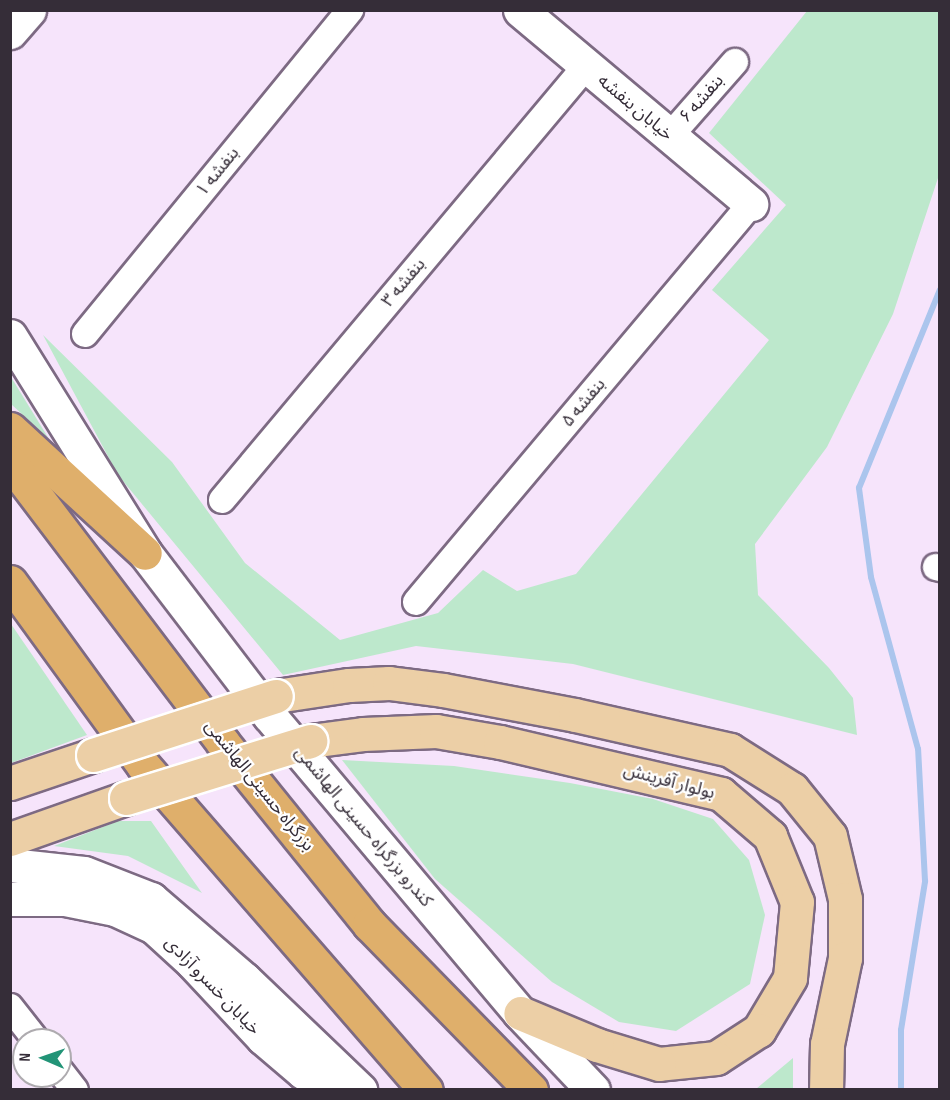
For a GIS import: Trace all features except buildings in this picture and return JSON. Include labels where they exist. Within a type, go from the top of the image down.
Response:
[{"type":"highway","points":[[10,429],[145,553]]},
{"type":"highway","name":"بزرگراه حسینی الهاشمی","points":[[10,462],[223,743],[369,924],[531,1089]]},
{"type":"highway","points":[[10,582],[143,765],[426,1089]]},
{"type":"main road","points":[[10,32],[29,10]]},
{"type":"main road","name":"خیابان بنفشه","points":[[520,10],[751,204]]},
{"type":"main road","name":"کندرو بزرگراه حسینی الهاشمی","points":[[10,336],[145,553],[269,715],[520,1013],[593,1089]]},
{"type":"main road","points":[[10,783],[276,696],[350,685],[389,683],[443,690],[575,715],[730,750],[792,789],[830,836],[844,899],[845,958],[827,1044],[826,1089]]},
{"type":"main road","name":"بولوار آفرینش","points":[[10,840],[126,798],[310,741],[363,734],[436,731],[500,742],[721,794],[770,836],[797,902],[790,978],[759,1030],[716,1058],[659,1064],[597,1045],[520,1013]]},
{"type":"main road","points":[[10,865],[84,873],[151,899],[244,980],[360,1089]]},
{"type":"main road","name":"خیابان خسرو آزادی","points":[[10,899],[65,899],[105,907],[153,927],[192,962],[263,1038],[303,1072],[333,1089]]},
{"type":"street","name":"بنفشه ۱","points":[[85,334],[350,10]]},
{"type":"street","name":"بنفشه ۶","points":[[669,137],[735,62]]},
{"type":"street","name":"بنفشه ۳","points":[[222,500],[586,66]]},
{"type":"street","name":"بنفشه ۵","points":[[416,602],[751,204]]},
{"type":"street","points":[[10,1007],[27,1028]]},
{"type":"green space","points":[[807,11],[939,11],[939,175],[893,314],[827,447],[755,544],[758,595],[829,668],[853,698],[857,735],[573,664],[416,646],[283,675],[118,475],[43,335],[172,462],[245,563],[340,640],[438,613],[483,570],[517,591],[576,574],[769,340],[712,290],[786,205],[709,133]]},
{"type":"green space","points":[[11,377],[49,439],[11,404]]},
{"type":"green space","points":[[11,624],[87,735],[10,763]]},
{"type":"green space","points":[[342,760],[454,766],[570,783],[653,799],[713,819],[749,860],[765,915],[750,984],[676,1031],[619,1022],[552,982],[435,879]]},
{"type":"green space","points":[[118,821],[151,821],[202,893],[128,856],[54,846]]},
{"type":"green space","points":[[793,1058],[793,1089],[756,1089]]},
{"type":"waterway","points":[[901,1090],[901,1030],[925,881],[918,749],[871,577],[859,488],[940,290]]}]
